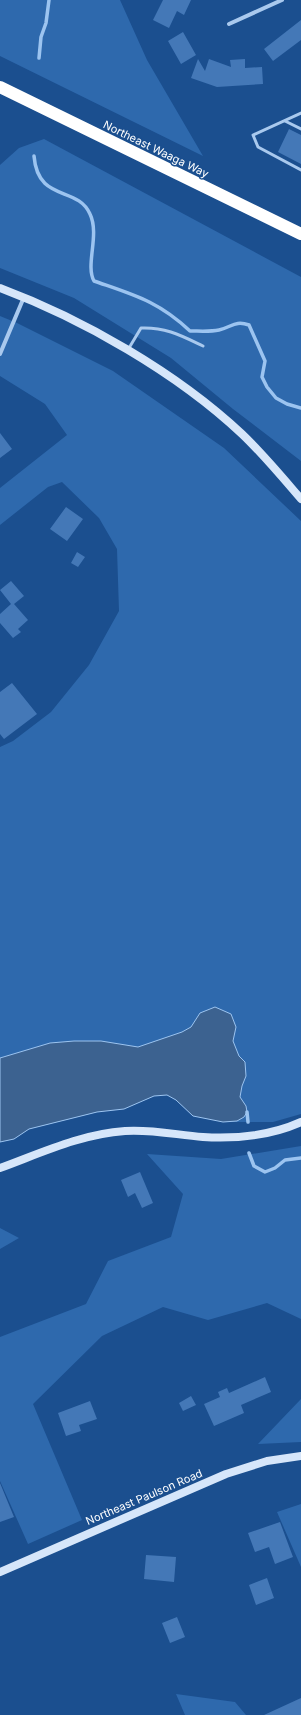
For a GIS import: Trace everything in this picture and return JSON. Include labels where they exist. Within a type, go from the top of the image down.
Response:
[{"type":"highway","name":"Northeast Waaga Way","points":[[0,87],[301,234]]},
{"type":"main road","points":[[0,288],[25,297],[73,320],[128,350],[167,375],[222,416],[261,453],[301,499]]},
{"type":"main road","points":[[0,1168],[72,1141],[108,1133],[140,1130],[203,1137],[245,1137],[269,1133],[301,1122]]},
{"type":"main road","name":"Northeast Paulson Road","points":[[0,1572],[226,1474],[268,1461],[301,1456]]},
{"type":"street","points":[[229,24],[282,0]]},
{"type":"street","points":[[0,354],[25,297]]},
{"type":"lane","points":[[301,113],[253,135],[258,147],[301,170]]},
{"type":"lane","points":[[284,121],[301,129]]},
{"type":"lane","points":[[128,350],[141,328],[156,327],[179,335],[203,346]]},
{"type":"shaded area","points":[[0,0],[120,0],[147,60],[203,156],[0,56]]},
{"type":"shaded area","points":[[44,139],[301,277],[301,461],[233,409],[171,358],[74,298],[0,268],[0,165],[19,148]]},
{"type":"shaded area","points":[[0,316],[113,371],[224,448],[301,521],[301,1114],[273,1122],[223,1122],[193,1116],[176,1100],[167,1095],[154,1096],[124,1109],[97,1112],[29,1129],[14,1139],[0,1142],[0,747],[13,741],[51,712],[89,665],[119,611],[117,549],[99,518],[62,482],[48,487],[0,525],[0,488],[67,435],[45,404],[0,376]]},
{"type":"shaded area","points":[[215,1007],[231,1014],[236,1027],[233,1041],[239,1056],[245,1062],[246,1076],[240,1097],[246,1106],[247,1112],[244,1117],[237,1121],[223,1122],[193,1116],[176,1100],[167,1095],[154,1096],[124,1109],[97,1112],[29,1129],[14,1139],[0,1142],[0,1058],[50,1043],[74,1041],[101,1041],[138,1047],[182,1032],[191,1027],[200,1013]]},
{"type":"shaded area","points":[[301,1146],[301,1319],[267,1303],[208,1320],[163,1307],[102,1336],[33,1404],[82,1520],[28,1544],[0,1481],[0,1337],[86,1304],[108,1261],[171,1237],[183,1194],[147,1154],[221,1159]]},
{"type":"shaded area","points":[[0,1228],[19,1238],[0,1249]]},
{"type":"shaded area","points":[[301,1399],[301,1442],[258,1444]]},
{"type":"shaded area","points":[[301,1504],[301,1567],[277,1512]]},
{"type":"shaded area","points":[[176,1694],[235,1702],[246,1715],[185,1715]]},
{"type":"building","points":[[163,0],[191,0],[184,15],[177,11],[169,28],[153,20]]},
{"type":"building","points":[[301,20],[301,40],[273,61],[264,49]]},
{"type":"building","points":[[183,32],[196,55],[181,64],[168,41]]},
{"type":"building","points":[[198,59],[205,71],[209,59],[231,67],[230,60],[245,59],[245,68],[262,67],[263,84],[217,87],[191,78]]},
{"type":"building","points":[[289,129],[301,135],[301,164],[278,152]]},
{"type":"building","points":[[0,433],[12,449],[0,458]]},
{"type":"building","points":[[66,507],[83,519],[67,541],[50,529]]},
{"type":"building","points":[[77,552],[85,557],[78,567],[71,563]]},
{"type":"building","points":[[11,581],[24,596],[14,604],[28,620],[18,629],[21,632],[13,638],[0,623],[0,614],[11,604],[0,590]]},
{"type":"building","points":[[12,683],[37,714],[4,739],[0,734],[0,692]]},
{"type":"building","points":[[140,1172],[153,1203],[142,1208],[135,1193],[128,1197],[121,1180]]},
{"type":"building","points":[[265,1377],[271,1392],[241,1405],[244,1413],[214,1426],[204,1404],[220,1397],[218,1392],[227,1388],[229,1393]]},
{"type":"building","points":[[191,1396],[196,1405],[183,1411],[179,1403]]},
{"type":"building","points":[[90,1401],[97,1419],[79,1425],[81,1431],[66,1436],[58,1413]]},
{"type":"building","points":[[0,1483],[14,1517],[0,1522]]},
{"type":"building","points":[[280,1522],[293,1557],[275,1564],[269,1547],[255,1552],[248,1533]]},
{"type":"building","points":[[146,1555],[176,1557],[174,1582],[144,1579]]},
{"type":"building","points":[[267,1578],[274,1598],[256,1605],[249,1585]]},
{"type":"building","points":[[177,1617],[185,1637],[170,1643],[162,1623]]},
{"type":"building","points":[[301,1698],[301,1715],[264,1715]]},
{"type":"waterway","points":[[39,58],[41,37],[46,23],[49,0]]},
{"type":"waterway","points":[[34,156],[37,171],[43,181],[59,192],[76,199],[84,205],[90,214],[94,231],[91,267],[94,281],[145,300],[167,312],[190,331],[216,331],[240,323],[249,325],[265,361],[262,377],[267,387],[276,398],[287,404],[301,408]]},
{"type":"waterway","points":[[247,1112],[248,1122]]},
{"type":"waterway","points":[[249,1153],[254,1166],[265,1172],[275,1168],[285,1160],[301,1158]]}]
